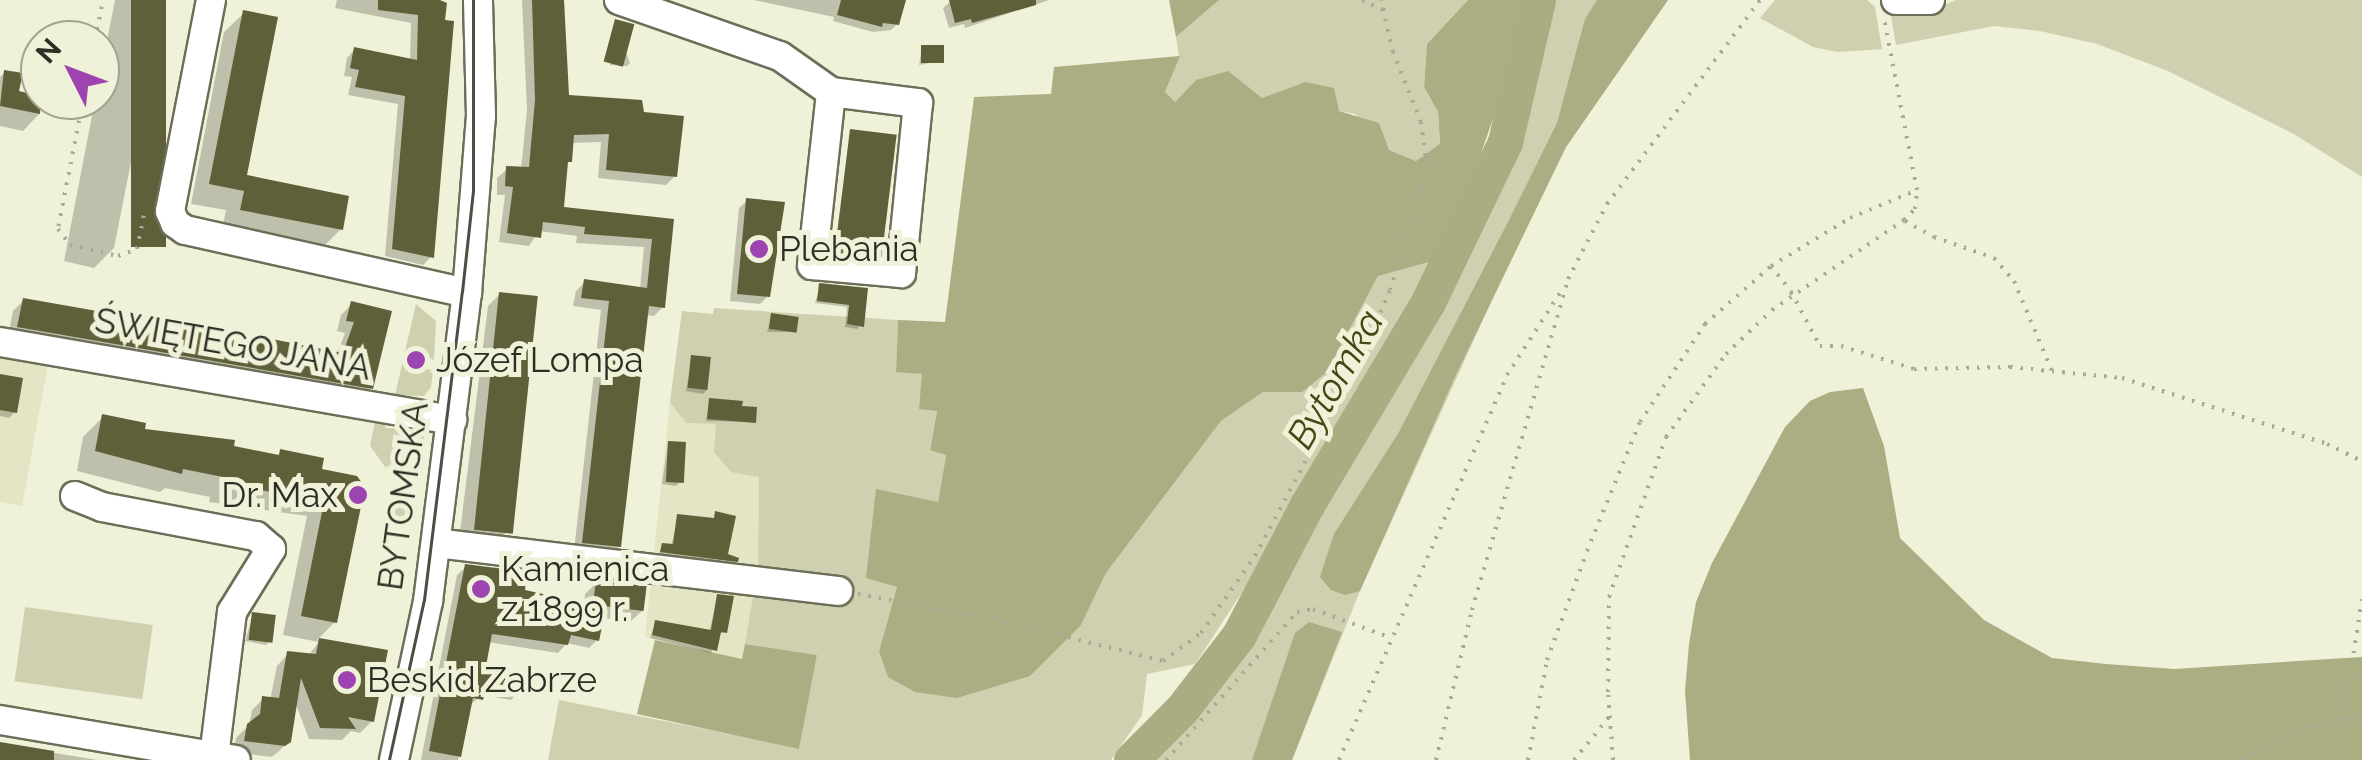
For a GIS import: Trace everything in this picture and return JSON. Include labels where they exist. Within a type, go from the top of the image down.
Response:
[{"type":"street","points":[[211,0],[170,211],[175,223],[185,230],[467,293]]},
{"type":"street","name":"BYTOMSKA","points":[[394,760],[436,543],[467,293],[481,116],[478,0]]},
{"type":"street","points":[[619,0],[780,56],[831,92],[918,104],[901,273],[812,265],[831,92]]},
{"type":"street","points":[[1890,8],[1930,0]]},
{"type":"street","name":"ŚWIĘTEGO JANA","points":[[0,342],[452,420]]},
{"type":"street","points":[[0,720],[225,758],[232,612],[271,550],[256,536],[102,507],[75,496]]},
{"type":"street","points":[[436,543],[838,591]]},
{"type":"path","points":[[1362,0],[1382,10]]},
{"type":"path","points":[[838,591],[1007,622],[1163,661],[1201,633],[1226,603],[1329,420],[1390,290],[1427,166],[1420,122],[1393,52],[1383,0]]},
{"type":"path","points":[[1338,760],[1507,375],[1568,279],[1607,204],[1760,0]]},
{"type":"path","points":[[1613,760],[1609,597],[1666,437],[1726,354],[1793,296],[1915,210],[1917,190],[1890,8]]},
{"type":"path","points":[[79,120],[58,228],[70,245],[118,256],[138,249],[148,194]]},
{"type":"path","points":[[1528,760],[1547,660],[1640,422],[1706,324],[1770,266],[1850,218],[1917,190]]},
{"type":"path","points":[[1904,220],[1934,237],[1994,258],[2014,282],[2052,371]]},
{"type":"path","points":[[1770,266],[1793,296],[1820,346],[1841,346],[1914,369],[2052,371],[2122,378],[2327,444],[2362,461]]},
{"type":"path","points":[[1436,760],[1472,610],[1568,279]]},
{"type":"path","points":[[2350,716],[2347,696],[2362,599]]},
{"type":"path","points":[[1166,760],[1297,612],[1314,610],[1392,638]]},
{"type":"path","points":[[1574,760],[1610,716]]},
{"type":"path","points":[[2246,760],[2267,744],[2308,726],[2350,716],[2362,720]]},
{"type":"shaded area","points":[[1169,0],[1219,0],[1176,37]]},
{"type":"shaded area","points":[[1219,0],[1468,0],[1427,44],[1424,87],[1438,112],[1440,145],[1416,161],[1389,150],[1355,114],[1339,111],[1305,82],[1262,98],[1196,80],[1175,102],[1165,93],[1179,56],[1176,37]]},
{"type":"shaded area","points":[[1468,0],[1525,0],[1499,102],[1469,187],[1433,261],[1378,276],[1327,372],[1302,392],[1263,392],[1221,421],[1106,573],[1081,625],[1030,676],[957,698],[915,692],[888,677],[879,651],[897,587],[866,578],[876,489],[938,502],[946,455],[930,450],[937,411],[919,409],[922,374],[896,372],[898,320],[945,322],[974,97],[1051,94],[1054,67],[1180,56],[1165,92],[1175,102],[1196,80],[1228,71],[1262,98],[1305,82],[1334,88],[1339,111],[1379,123],[1389,150],[1416,161],[1440,144],[1438,112],[1424,87],[1427,44]]},
{"type":"shaded area","points":[[1546,0],[1668,0],[1566,147],[1511,258],[1360,591],[1292,760],[1152,760],[1219,689],[1253,643],[1298,548],[1398,379],[1513,140]]},
{"type":"shaded area","points":[[1597,0],[1668,0],[1566,147],[1454,379],[1360,591],[1345,595],[1331,590],[1320,577],[1334,534],[1399,432],[1557,123],[1585,19]]},
{"type":"shaded area","points":[[1775,0],[1867,0],[1875,7],[1882,49],[1838,52],[1813,47],[1760,18]]},
{"type":"shaded area","points":[[1956,0],[2362,0],[2362,177],[2294,134],[2168,71],[2097,44],[1994,26],[1896,45],[1890,10],[1928,12]]},
{"type":"shaded area","points":[[1433,261],[1281,533],[1195,664],[1147,674],[1142,715],[1111,760],[548,760],[559,700],[799,748],[817,655],[745,644],[758,567],[759,477],[731,472],[714,452],[716,424],[686,423],[670,402],[682,311],[713,314],[714,308],[898,320],[896,371],[923,374],[937,410],[930,449],[946,454],[938,502],[897,587],[879,651],[1081,625],[1106,573],[1221,421],[1263,392],[1327,372],[1378,276]]},
{"type":"shaded area","points":[[416,304],[436,321],[434,360],[411,350],[406,367],[433,370],[431,387],[424,396],[395,395]]},
{"type":"shaded area","points":[[0,356],[48,364],[22,506],[0,502]]},
{"type":"shaded area","points":[[1863,388],[1884,446],[1900,538],[1984,620],[2052,658],[2106,664],[2174,669],[2362,657],[2362,760],[1690,760],[1685,691],[1689,644],[1696,602],[1712,563],[1785,427],[1810,401],[1830,392]]},
{"type":"shaded area","points":[[670,402],[686,423],[716,424],[759,477],[758,567],[743,660],[645,637]]},
{"type":"shaded area","points":[[376,416],[382,416],[386,428],[416,429],[424,435],[423,446],[388,471],[370,446]]},
{"type":"shaded area","points":[[393,488],[416,506],[415,512],[392,526],[389,538],[384,537]]},
{"type":"shaded area","points":[[25,607],[153,625],[142,699],[15,681]]},
{"type":"shaded area","points":[[1309,622],[1342,632],[1292,760],[1252,760],[1295,633]]},
{"type":"shaded area","points":[[655,640],[742,659],[745,644],[817,655],[799,749],[637,714]]},
{"type":"building","points":[[131,0],[166,0],[166,247],[131,247]]},
{"type":"building","points":[[378,0],[440,0],[447,3],[445,20],[454,21],[434,258],[392,249],[405,96],[355,87],[359,70],[350,68],[354,47],[417,60],[418,15],[378,10]]},
{"type":"building","points":[[532,0],[564,0],[569,95],[642,100],[644,112],[684,116],[677,177],[606,170],[609,134],[574,135],[572,162],[568,162],[564,207],[674,219],[665,308],[649,306],[621,547],[582,543],[609,301],[581,298],[584,279],[647,288],[652,239],[584,234],[585,227],[543,222],[541,238],[507,233],[513,187],[505,186],[506,166],[529,167],[535,100]]},
{"type":"building","points":[[841,0],[906,0],[899,25],[883,23],[882,27],[837,15]]},
{"type":"building","points":[[949,0],[1036,0],[1036,5],[972,23],[971,19],[955,23]]},
{"type":"building","points":[[243,10],[278,17],[247,175],[349,196],[343,230],[240,210],[244,191],[209,184]]},
{"type":"building","points":[[615,19],[634,24],[623,67],[604,62]]},
{"type":"building","points":[[921,45],[944,45],[944,63],[921,63]]},
{"type":"building","points":[[4,70],[20,73],[20,110],[0,106]]},
{"type":"building","points":[[850,129],[897,135],[882,256],[835,250]]},
{"type":"building","name":"Plebania","points":[[746,198],[785,202],[770,297],[737,294]]},
{"type":"building","points":[[819,283],[868,288],[864,327],[847,324],[849,305],[817,301]]},
{"type":"building","points":[[499,292],[538,296],[513,534],[474,530]]},
{"type":"building","points":[[23,298],[154,321],[155,316],[343,353],[354,322],[346,321],[351,301],[392,311],[373,389],[17,327]]},
{"type":"building","points":[[771,313],[799,317],[797,333],[769,329]]},
{"type":"building","points":[[691,355],[711,357],[707,390],[688,388]]},
{"type":"building","points":[[0,374],[23,378],[17,413],[0,410]]},
{"type":"building","points":[[709,398],[743,401],[742,406],[757,407],[756,423],[707,419]]},
{"type":"building","points":[[102,414],[146,423],[145,429],[235,440],[234,446],[279,455],[280,449],[324,458],[322,469],[357,476],[365,487],[337,623],[301,616],[325,497],[272,486],[271,492],[227,483],[228,478],[183,469],[182,474],[95,451]]},
{"type":"building","points":[[668,441],[686,442],[684,483],[666,482]]},
{"type":"building","points":[[715,511],[736,516],[728,554],[739,558],[738,562],[660,552],[662,543],[673,544],[677,514],[714,518]]},
{"type":"building","points":[[465,564],[527,572],[525,590],[606,608],[599,641],[571,635],[568,645],[492,634],[486,666],[526,675],[521,693],[486,687],[483,700],[473,698],[461,757],[429,751]]},
{"type":"building","points":[[596,580],[647,586],[644,611],[593,605]]},
{"type":"building","points":[[717,594],[734,596],[727,633],[721,632],[717,651],[652,635],[655,620],[711,630]]},
{"type":"building","points":[[252,612],[276,615],[272,643],[249,640]]},
{"type":"building","points":[[319,638],[388,650],[374,722],[348,717],[356,729],[320,728],[301,678],[291,742],[285,746],[244,741],[247,724],[260,714],[262,696],[279,698],[287,651],[316,654]]},
{"type":"building","points":[[0,742],[54,751],[54,760],[0,760]]},
{"type":"waterway","name":"Bytomka","points":[[1131,760],[1182,709],[1239,635],[1307,505],[1428,302],[1505,142],[1538,0]]},
{"type":"tram line","points":[[389,760],[424,600],[462,292],[473,191],[473,0]]},
{"type":"place","name":"Plebania","points":[[759,249]]},
{"type":"place","name":"Józef Lompa","points":[[416,360]]},
{"type":"place","name":"Dr. Max","points":[[358,495]]},
{"type":"place","name":"Kamienica z 1899 r.","points":[[481,589]]},
{"type":"place","name":"Beskid Zabrze","points":[[347,680]]}]
